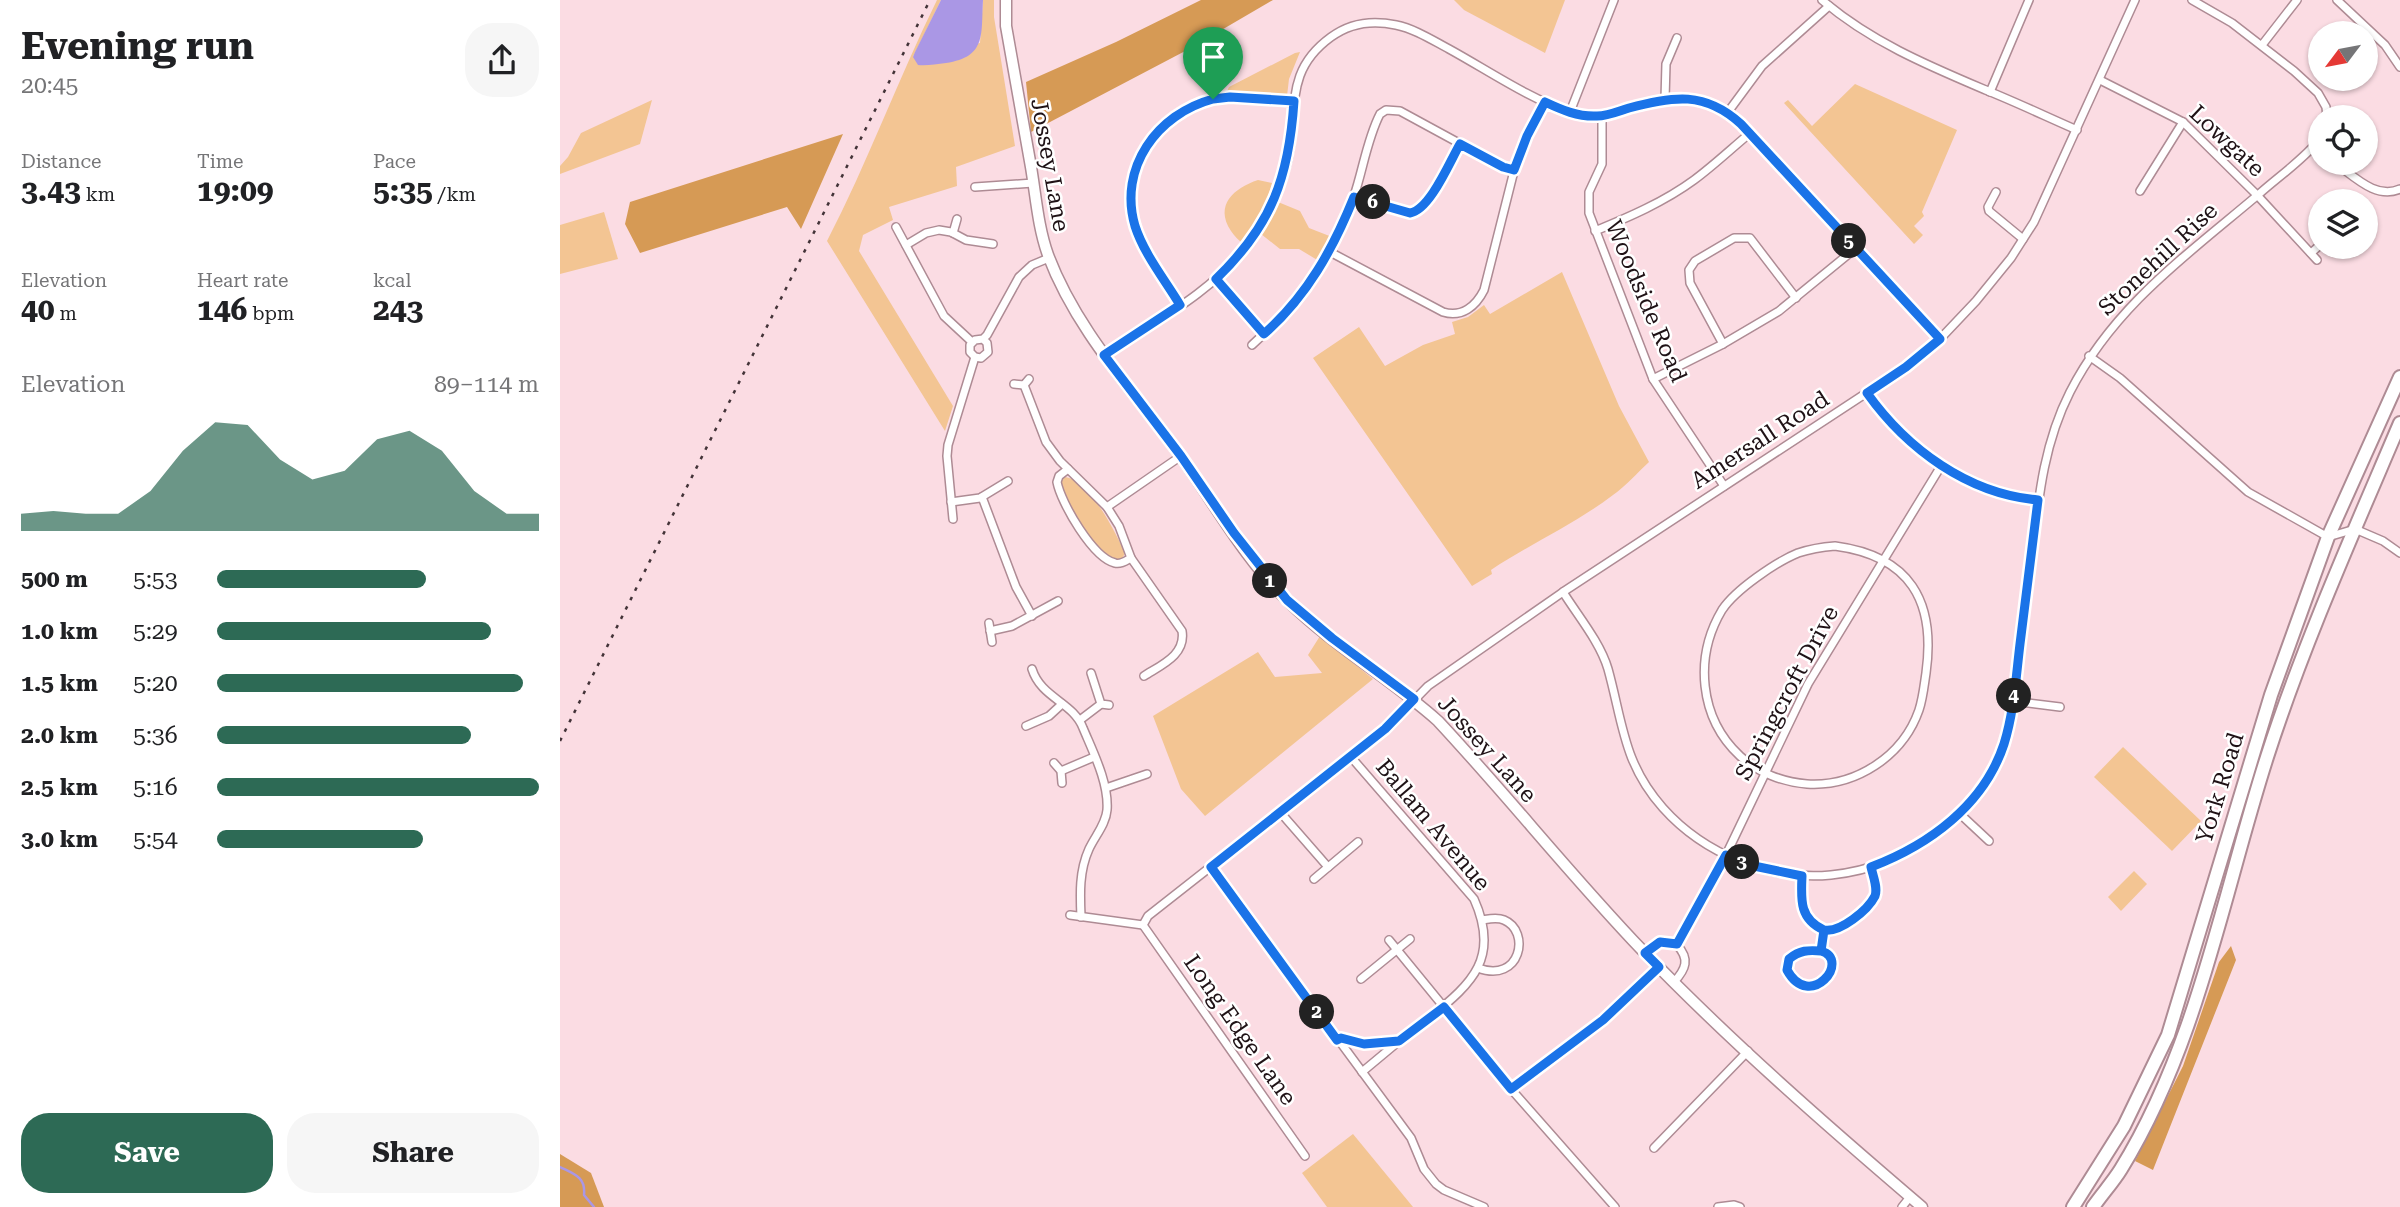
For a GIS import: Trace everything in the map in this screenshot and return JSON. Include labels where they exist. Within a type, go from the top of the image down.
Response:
[{"type":"highway","name":"York Road","points":[[2073,1207],[2124,1126],[2168,1035],[2252,752],[2328,537],[2400,377]]},
{"type":"highway","name":"York Road","points":[[2094,1205],[2120,1171],[2141,1134],[2182,1040],[2286,702],[2400,423]]},
{"type":"street","name":"Jossey Lane","points":[[1006,0],[1006,26],[1038,221],[1049,258],[1066,293],[1104,355],[1181,456],[1234,533],[1287,600],[1332,638],[1414,699],[1455,739],[1573,876],[1674,982],[1807,1109],[1922,1207]]},
{"type":"street","points":[[1570,113],[1614,0]]},
{"type":"street","points":[[1990,92],[2029,0]]},
{"type":"street","name":"Amersall Road","points":[[1143,925],[1148,916],[1385,729],[1428,686],[1563,592],[1906,367],[1940,339],[1976,301],[2034,222],[2134,0]]},
{"type":"street","points":[[2192,0],[2210,9],[2262,45],[2318,93],[2325,105]]},
{"type":"street","points":[[2262,45],[2297,0]]},
{"type":"street","points":[[2337,0],[2385,45],[2400,67]]},
{"type":"street","points":[[1728,112],[1762,66],[1826,3],[1878,41],[2077,130]]},
{"type":"street","points":[[1104,355],[1216,279],[1247,246],[1271,207],[1286,165],[1294,101],[1303,65],[1314,51],[1338,32],[1364,23],[1387,23],[1415,30],[1545,102],[1570,113],[1602,116],[1682,97],[1700,100],[1728,112],[1940,339]]},
{"type":"street","points":[[1665,99],[1666,64],[1677,38]]},
{"type":"street","name":"Lowgate","points":[[2099,80],[2183,122],[2308,250]]},
{"type":"street","points":[[1180,305],[1143,245],[1135,223],[1131,198],[1134,174],[1147,143],[1172,118],[1203,102],[1230,97],[1294,101]]},
{"type":"street","points":[[1330,252],[1443,312],[1461,313],[1479,300],[1484,290],[1514,170],[1527,136],[1545,102]]},
{"type":"street","points":[[1252,345],[1290,308],[1330,252],[1354,197],[1377,119],[1386,110],[1400,111],[1503,167],[1514,170]]},
{"type":"street","name":"Woodside Road","points":[[1602,116],[1602,164],[1589,192],[1588,202],[1595,231],[1653,379],[1724,486]]},
{"type":"street","points":[[2140,191],[2183,122]]},
{"type":"street","points":[[1595,231],[1621,221],[1677,191],[1749,134]]},
{"type":"street","points":[[1354,197],[1410,213],[1416,212],[1427,202],[1460,144]]},
{"type":"street","name":"Stonehill Rise","points":[[1563,592],[1602,655],[1623,736],[1637,771],[1663,808],[1708,846],[1764,869],[1802,876],[1828,876],[1871,867],[1920,845],[1975,796],[1996,763],[2009,724],[2013,701],[2038,500],[2049,445],[2069,394],[2090,356],[2106,333],[2144,293],[2308,154]]},
{"type":"street","points":[[2352,175],[2375,191],[2389,193],[2400,189]]},
{"type":"street","points":[[975,187],[1033,183]]},
{"type":"street","points":[[1996,192],[1988,207],[1989,211],[2024,239]]},
{"type":"street","points":[[953,233],[957,219]]},
{"type":"street","points":[[896,227],[944,316],[972,342]]},
{"type":"street","points":[[906,245],[933,231],[953,233],[966,240],[993,244]]},
{"type":"street","points":[[1723,344],[1690,283],[1689,270],[1695,261],[1734,238],[1750,238],[1796,298]]},
{"type":"street","points":[[1653,379],[1723,344],[1796,298],[1856,248]]},
{"type":"street","points":[[972,342],[983,339],[1019,277],[1031,265],[1049,258]]},
{"type":"street","points":[[1216,279],[1264,334]]},
{"type":"street","points":[[972,342],[970,349],[975,357],[981,358],[988,352],[989,347],[983,339]]},
{"type":"street","points":[[2090,356],[2120,378],[2248,492],[2328,537],[2355,529],[2383,541],[2400,553]]},
{"type":"street","points":[[953,519],[948,445],[975,357]]},
{"type":"street","points":[[1014,384],[1026,382],[1046,442],[1107,507],[1119,526],[1131,558],[1180,625],[1184,639],[1180,650],[1174,657],[1144,676]]},
{"type":"street","points":[[1867,393],[1882,414],[1901,433],[1955,475],[2007,495],[2038,500]]},
{"type":"street","points":[[1107,507],[1181,456]]},
{"type":"street","name":"Springcroft Drive","points":[[1677,944],[1726,855],[1808,684],[1941,466]]},
{"type":"street","points":[[1069,469],[1059,476],[1057,481],[1070,517],[1092,544],[1114,563],[1131,558]]},
{"type":"street","points":[[951,502],[982,497],[1008,481]]},
{"type":"street","points":[[982,497],[1016,587],[1032,615]]},
{"type":"street","points":[[1835,547],[1866,552],[1884,561],[1909,583],[1919,598],[1928,623],[1929,650],[1924,691],[1907,735],[1877,765],[1853,777],[1822,784],[1778,778],[1744,760],[1717,726],[1704,684],[1705,653],[1723,609],[1744,588],[1801,552],[1835,547]]},
{"type":"street","points":[[992,642],[990,627],[1012,626],[1058,601]]},
{"type":"street","points":[[1032,668],[1040,686],[1080,720],[1106,788],[1107,811],[1084,864],[1080,892],[1081,917]]},
{"type":"street","points":[[1080,720],[1105,705],[1091,673]]},
{"type":"street","points":[[2013,701],[2060,707]]},
{"type":"street","points":[[1026,726],[1049,716],[1062,704]]},
{"type":"street","points":[[1061,771],[1094,757]]},
{"type":"street","name":"Ballam Avenue","points":[[1351,757],[1474,899],[1482,920],[1484,943],[1478,968],[1471,981],[1444,1007],[1362,1072]]},
{"type":"street","points":[[1054,763],[1061,771],[1062,783]]},
{"type":"street","points":[[1106,788],[1147,774]]},
{"type":"street","points":[[1280,812],[1328,867]]},
{"type":"street","points":[[1959,813],[1989,841]]},
{"type":"street","points":[[1314,880],[1358,842]]},
{"type":"street","points":[[1211,867],[1411,1138],[1430,1178],[1444,1190],[1484,1207]]},
{"type":"street","points":[[1802,876],[1804,912],[1813,924],[1824,930],[1834,930],[1850,922],[1874,898],[1876,888],[1871,867]]},
{"type":"street","points":[[1070,915],[1143,925]]},
{"type":"street","name":"Ballam Avenue","points":[[1478,968],[1490,972],[1500,971],[1513,962],[1518,950],[1518,938],[1511,925],[1500,919],[1482,920]]},
{"type":"street","name":"Long Edge Lane","points":[[1143,925],[1305,1156]]},
{"type":"street","points":[[1821,951],[1824,930]]},
{"type":"street","points":[[1361,979],[1410,939]]},
{"type":"street","points":[[1389,940],[1511,1089],[1615,1207]]},
{"type":"street","points":[[1645,953],[1660,942],[1677,944],[1686,957],[1686,964],[1674,982]]},
{"type":"street","points":[[1805,950],[1821,951],[1831,958],[1833,967],[1830,972],[1819,984],[1809,987],[1796,983],[1787,970],[1789,959],[1805,950]]},
{"type":"street","points":[[1511,1089],[1603,1020],[1659,967]]},
{"type":"street","points":[[1337,1040],[1341,1038],[1364,1044],[1399,1041]]},
{"type":"street","points":[[1654,1148],[1748,1051]]},
{"type":"street","points":[[1902,1207],[1910,1197]]},
{"type":"street","points":[[1718,1207],[1740,1207]]},
{"type":"shaded area","points":[[937,0],[941,0],[913,57],[980,43],[983,0],[994,0],[994,17],[1015,146],[956,167],[957,186],[889,207],[893,220],[863,235],[859,251],[953,406],[945,431],[827,241]]},
{"type":"shaded area","points":[[941,0],[983,0],[979,42],[969,55],[959,60],[918,65],[913,57]]},
{"type":"shaded area","points":[[1201,0],[1273,0],[1189,49],[1031,132],[1026,82]]},
{"type":"shaded area","points":[[1454,0],[1565,0],[1545,53],[1464,10]]},
{"type":"shaded area","points":[[1300,52],[1289,79],[1287,96],[1226,93],[1229,87]]},
{"type":"shaded area","points":[[1855,84],[1957,130],[1922,212],[1924,216],[1914,226],[1923,235],[1914,244],[1784,103],[1788,100],[1812,126]]},
{"type":"shaded area","points":[[652,100],[640,144],[560,174],[560,166],[581,133]]},
{"type":"shaded area","points":[[843,134],[801,229],[787,207],[640,253],[625,224],[630,202]]},
{"type":"shaded area","points":[[1258,180],[1272,183],[1263,214],[1243,244],[1226,222],[1226,206],[1234,193]]},
{"type":"shaded area","points":[[1278,202],[1300,211],[1309,228],[1332,237],[1319,261],[1299,249],[1280,249],[1261,234]]},
{"type":"shaded area","points":[[604,212],[618,259],[560,274],[560,225]]},
{"type":"shaded area","points":[[1562,272],[1619,406],[1649,462],[1622,488],[1598,505],[1491,570],[1492,574],[1472,586],[1313,358],[1359,327],[1385,366],[1423,345],[1455,334],[1452,322],[1468,317],[1484,305],[1490,314]]},
{"type":"shaded area","points":[[1065,477],[1084,487],[1101,508],[1125,553],[1121,561],[1101,551],[1084,530],[1060,483]]},
{"type":"shaded area","points":[[1320,636],[1373,679],[1205,816],[1181,789],[1153,716],[1258,652],[1275,677],[1322,673],[1308,655]]},
{"type":"shaded area","points":[[2123,747],[2201,821],[2172,851],[2094,777]]},
{"type":"shaded area","points":[[2134,871],[2147,884],[2121,911],[2108,897]]},
{"type":"shaded area","points":[[2231,946],[2236,960],[2153,1170],[2135,1161],[2183,1066],[2219,962]]},
{"type":"shaded area","points":[[1353,1134],[1413,1207],[1327,1207],[1302,1173]]},
{"type":"shaded area","points":[[560,1154],[591,1173],[604,1207],[560,1207]]},
{"type":"waterway","points":[[560,1167],[581,1180],[584,1195],[594,1207]]},
{"type":"railway","points":[[560,741],[930,0]]},
{"type":"route","points":[[1213,99],[1183,110],[1154,134],[1138,163],[1132,185],[1132,212],[1138,234],[1180,305],[1104,355],[1181,456],[1274,586],[1309,620],[1414,699],[1385,729],[1211,867],[1337,1040],[1341,1038],[1364,1044],[1399,1041],[1444,1007],[1511,1089],[1620,1006],[1659,967],[1645,953],[1660,942],[1677,944],[1726,855],[1743,863],[1802,876],[1801,900],[1804,912],[1813,924],[1824,930],[1821,951],[1805,950],[1796,954],[1789,959],[1787,970],[1796,983],[1802,986],[1819,984],[1833,967],[1831,958],[1821,951],[1824,930],[1834,930],[1850,922],[1874,898],[1876,888],[1871,867],[1920,845],[1947,825],[1975,796],[1996,763],[2009,724],[2038,500],[2007,495],[1955,475],[1901,433],[1882,414],[1867,393],[1906,367],[1940,339],[1741,124],[1715,105],[1682,97],[1590,117],[1570,113],[1545,102],[1518,155],[1514,170],[1460,144],[1427,202],[1416,212],[1410,213],[1354,197],[1343,225],[1318,272],[1290,308],[1264,334],[1216,279],[1247,246],[1271,207],[1286,165],[1294,101],[1230,97],[1213,99]]}]
